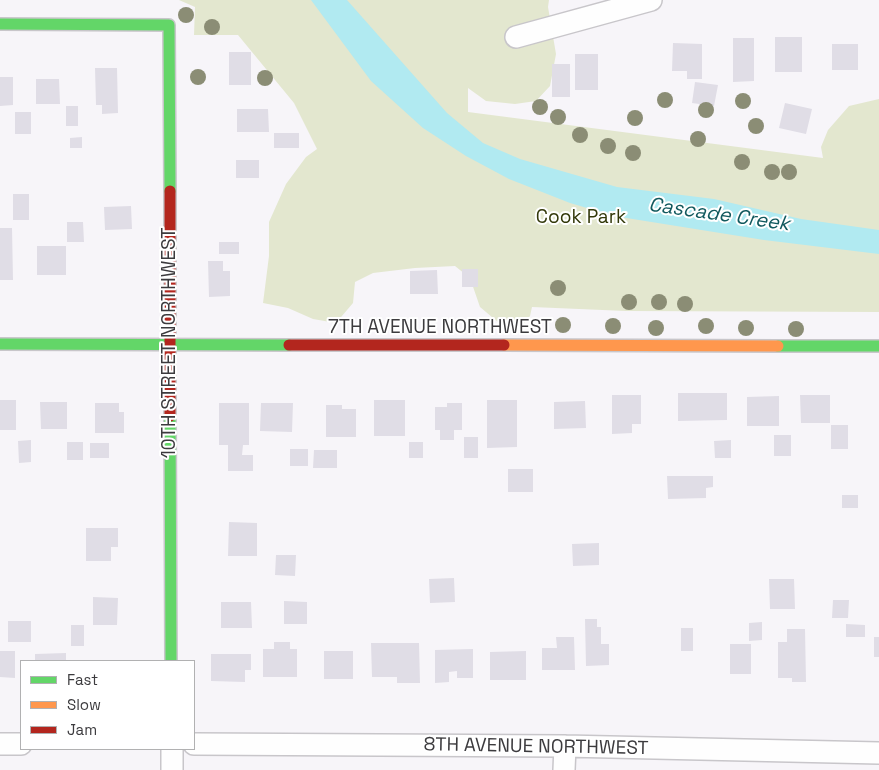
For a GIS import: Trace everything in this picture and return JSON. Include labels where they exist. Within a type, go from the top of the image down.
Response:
[{"type":"street","points":[[516,37],[651,0]]},
{"type":"street","name":"10TH STREET NORTHWEST","points":[[0,24],[168,26],[171,660]]},
{"type":"street","name":"7TH AVENUE NORTHWEST","points":[[0,344],[879,346]]},
{"type":"street","points":[[0,744],[20,744]]},
{"type":"street","name":"8TH AVENUE NORTHWEST","points":[[195,744],[565,746],[879,753]]},
{"type":"street","points":[[564,770],[565,746]]},
{"type":"street","points":[[172,750],[172,770]]},
{"type":"green space","name":"Cook Park","points":[[179,0],[549,0],[548,7],[556,54],[550,86],[536,101],[515,104],[486,101],[468,88],[468,112],[823,158],[821,147],[828,130],[849,106],[879,99],[879,312],[626,311],[532,307],[530,316],[522,326],[505,328],[480,307],[470,278],[455,266],[373,273],[355,282],[353,303],[336,323],[313,319],[288,308],[263,303],[269,256],[269,222],[286,184],[306,157],[317,149],[294,103],[238,35],[194,35],[195,7]]},
{"type":"water","name":"Cascade Creek","points":[[311,0],[347,0],[447,113],[483,143],[520,159],[617,187],[714,199],[801,219],[879,230],[879,254],[764,240],[614,216],[570,203],[509,179],[466,156],[423,128],[371,81]]},
{"type":"building","points":[[775,37],[802,37],[802,72],[775,72]]},
{"type":"building","points":[[733,38],[754,38],[754,81],[733,82]]},
{"type":"building","points":[[673,43],[702,44],[702,79],[687,79],[687,71],[672,71]]},
{"type":"building","points":[[832,44],[858,44],[858,70],[832,70]]},
{"type":"building","points":[[229,52],[251,52],[251,85],[229,85]]},
{"type":"building","points":[[575,54],[598,54],[598,90],[575,90]]},
{"type":"building","points":[[552,64],[570,64],[570,97],[552,97]]},
{"type":"building","points":[[95,68],[117,68],[118,113],[102,114],[102,105],[96,105]]},
{"type":"building","points":[[0,77],[13,77],[13,105],[0,106]]},
{"type":"building","points":[[36,79],[59,79],[60,104],[36,104]]},
{"type":"building","points":[[695,82],[718,85],[714,106],[692,103]]},
{"type":"building","points":[[785,103],[812,109],[806,134],[779,128]]},
{"type":"building","points":[[66,106],[78,106],[78,126],[66,126]]},
{"type":"building","points":[[237,109],[268,109],[269,132],[237,132]]},
{"type":"building","points":[[15,112],[31,112],[31,134],[15,134]]},
{"type":"building","points":[[274,133],[299,133],[299,148],[274,148]]},
{"type":"building","points":[[82,137],[82,148],[70,148],[70,138]]},
{"type":"building","points":[[236,160],[259,160],[259,178],[236,178]]},
{"type":"building","points":[[13,194],[29,194],[29,220],[13,220]]},
{"type":"building","points":[[131,206],[132,229],[105,230],[104,207]]},
{"type":"building","points":[[67,222],[83,222],[84,242],[67,242]]},
{"type":"building","points":[[0,228],[12,228],[13,280],[0,280]]},
{"type":"building","points":[[219,242],[239,242],[239,254],[219,254]]},
{"type":"building","points":[[37,246],[66,246],[66,275],[37,275]]},
{"type":"building","points":[[208,261],[223,261],[223,271],[230,271],[230,296],[209,297]]},
{"type":"building","points":[[462,269],[478,269],[478,287],[462,287]]},
{"type":"building","points":[[437,270],[438,294],[410,294],[410,271]]},
{"type":"building","points":[[678,393],[727,393],[727,420],[678,421]]},
{"type":"building","points":[[612,395],[641,395],[641,424],[632,424],[632,433],[612,434]]},
{"type":"building","points":[[800,395],[830,395],[830,423],[801,423]]},
{"type":"building","points":[[779,396],[779,426],[747,426],[747,397]]},
{"type":"building","points":[[0,400],[16,400],[16,430],[0,430]]},
{"type":"building","points":[[374,400],[405,400],[405,436],[374,436]]},
{"type":"building","points":[[487,400],[517,400],[517,447],[487,448]]},
{"type":"building","points":[[585,401],[586,428],[554,429],[554,402]]},
{"type":"building","points":[[40,402],[67,402],[67,429],[41,429]]},
{"type":"building","points":[[95,403],[119,403],[119,412],[124,412],[124,433],[95,433]]},
{"type":"building","points":[[219,403],[249,403],[249,445],[243,445],[242,455],[253,455],[253,471],[228,471],[228,445],[219,445]]},
{"type":"building","points":[[261,403],[293,403],[292,432],[260,431]]},
{"type":"building","points":[[447,403],[462,403],[462,430],[454,430],[454,440],[440,440],[440,430],[435,430],[435,407],[447,407]]},
{"type":"building","points":[[326,405],[342,405],[342,409],[356,409],[356,437],[326,437]]},
{"type":"building","points":[[831,425],[848,425],[848,449],[831,449]]},
{"type":"building","points":[[774,435],[791,435],[791,456],[774,456]]},
{"type":"building","points":[[464,437],[478,437],[478,458],[464,458]]},
{"type":"building","points":[[31,440],[31,462],[19,463],[18,441]]},
{"type":"building","points":[[731,440],[731,458],[715,458],[714,441]]},
{"type":"building","points":[[67,442],[83,442],[83,460],[67,460]]},
{"type":"building","points":[[409,442],[423,442],[423,458],[409,458]]},
{"type":"building","points":[[90,443],[109,443],[109,458],[90,458]]},
{"type":"building","points":[[290,449],[308,449],[308,466],[290,466]]},
{"type":"building","points":[[314,450],[337,450],[337,468],[313,468]]},
{"type":"building","points":[[508,469],[533,469],[533,492],[508,492]]},
{"type":"building","points":[[667,476],[713,476],[713,487],[706,488],[706,498],[668,499]]},
{"type":"building","points":[[842,495],[858,495],[858,508],[842,508]]},
{"type":"building","points":[[229,522],[257,523],[257,556],[228,556]]},
{"type":"building","points":[[86,528],[118,528],[118,547],[111,547],[111,561],[86,561]]},
{"type":"building","points":[[599,543],[599,565],[573,566],[572,544]]},
{"type":"building","points":[[276,555],[296,555],[295,576],[275,575]]},
{"type":"building","points":[[454,578],[455,602],[430,603],[429,579]]},
{"type":"building","points":[[769,579],[794,579],[795,609],[770,609]]},
{"type":"building","points":[[93,597],[118,598],[117,625],[93,625]]},
{"type":"building","points":[[833,600],[849,600],[848,618],[832,618]]},
{"type":"building","points":[[284,601],[307,602],[307,624],[284,624]]},
{"type":"building","points":[[221,602],[251,602],[252,628],[221,628]]},
{"type":"building","points":[[585,619],[597,619],[597,627],[601,627],[601,644],[609,644],[609,665],[586,666]]},
{"type":"building","points":[[8,621],[31,621],[31,642],[8,642]]},
{"type":"building","points":[[762,622],[762,640],[749,641],[749,623]]},
{"type":"building","points":[[846,624],[865,625],[865,637],[846,637]]},
{"type":"building","points":[[71,625],[84,625],[84,646],[71,646]]},
{"type":"building","points":[[681,628],[693,628],[693,651],[681,651]]},
{"type":"building","points":[[787,629],[805,629],[806,682],[792,682],[792,678],[778,678],[778,642],[787,642]]},
{"type":"building","points":[[556,637],[574,637],[575,670],[542,670],[542,648],[557,648]]},
{"type":"building","points":[[874,637],[879,637],[879,657],[874,657]]},
{"type":"building","points":[[274,642],[290,642],[290,649],[297,649],[297,677],[263,677],[263,649],[274,649]]},
{"type":"building","points":[[371,643],[419,643],[420,683],[397,683],[397,677],[372,677]]},
{"type":"building","points":[[730,644],[751,644],[751,674],[730,674]]},
{"type":"building","points":[[473,649],[473,678],[457,678],[457,671],[449,672],[449,682],[435,683],[435,650]]},
{"type":"building","points":[[0,651],[15,651],[15,678],[0,677]]},
{"type":"building","points":[[324,651],[353,651],[353,679],[324,679]]},
{"type":"building","points":[[526,651],[526,680],[490,680],[490,652]]},
{"type":"building","points":[[66,653],[66,660],[35,660],[35,654]]},
{"type":"building","points":[[211,654],[251,654],[251,670],[245,670],[245,682],[211,681]]},
{"type":"traffic: fast","points":[[0,24],[169,25],[170,191]]},
{"type":"traffic: fast","points":[[0,344],[289,345]]},
{"type":"traffic: fast","points":[[778,346],[879,346]]},
{"type":"traffic: fast","points":[[170,416],[171,660]]},
{"type":"traffic: slow","points":[[504,345],[778,346]]},
{"type":"traffic: jam","points":[[170,191],[170,416]]},
{"type":"traffic: jam","points":[[289,345],[504,345]]}]
